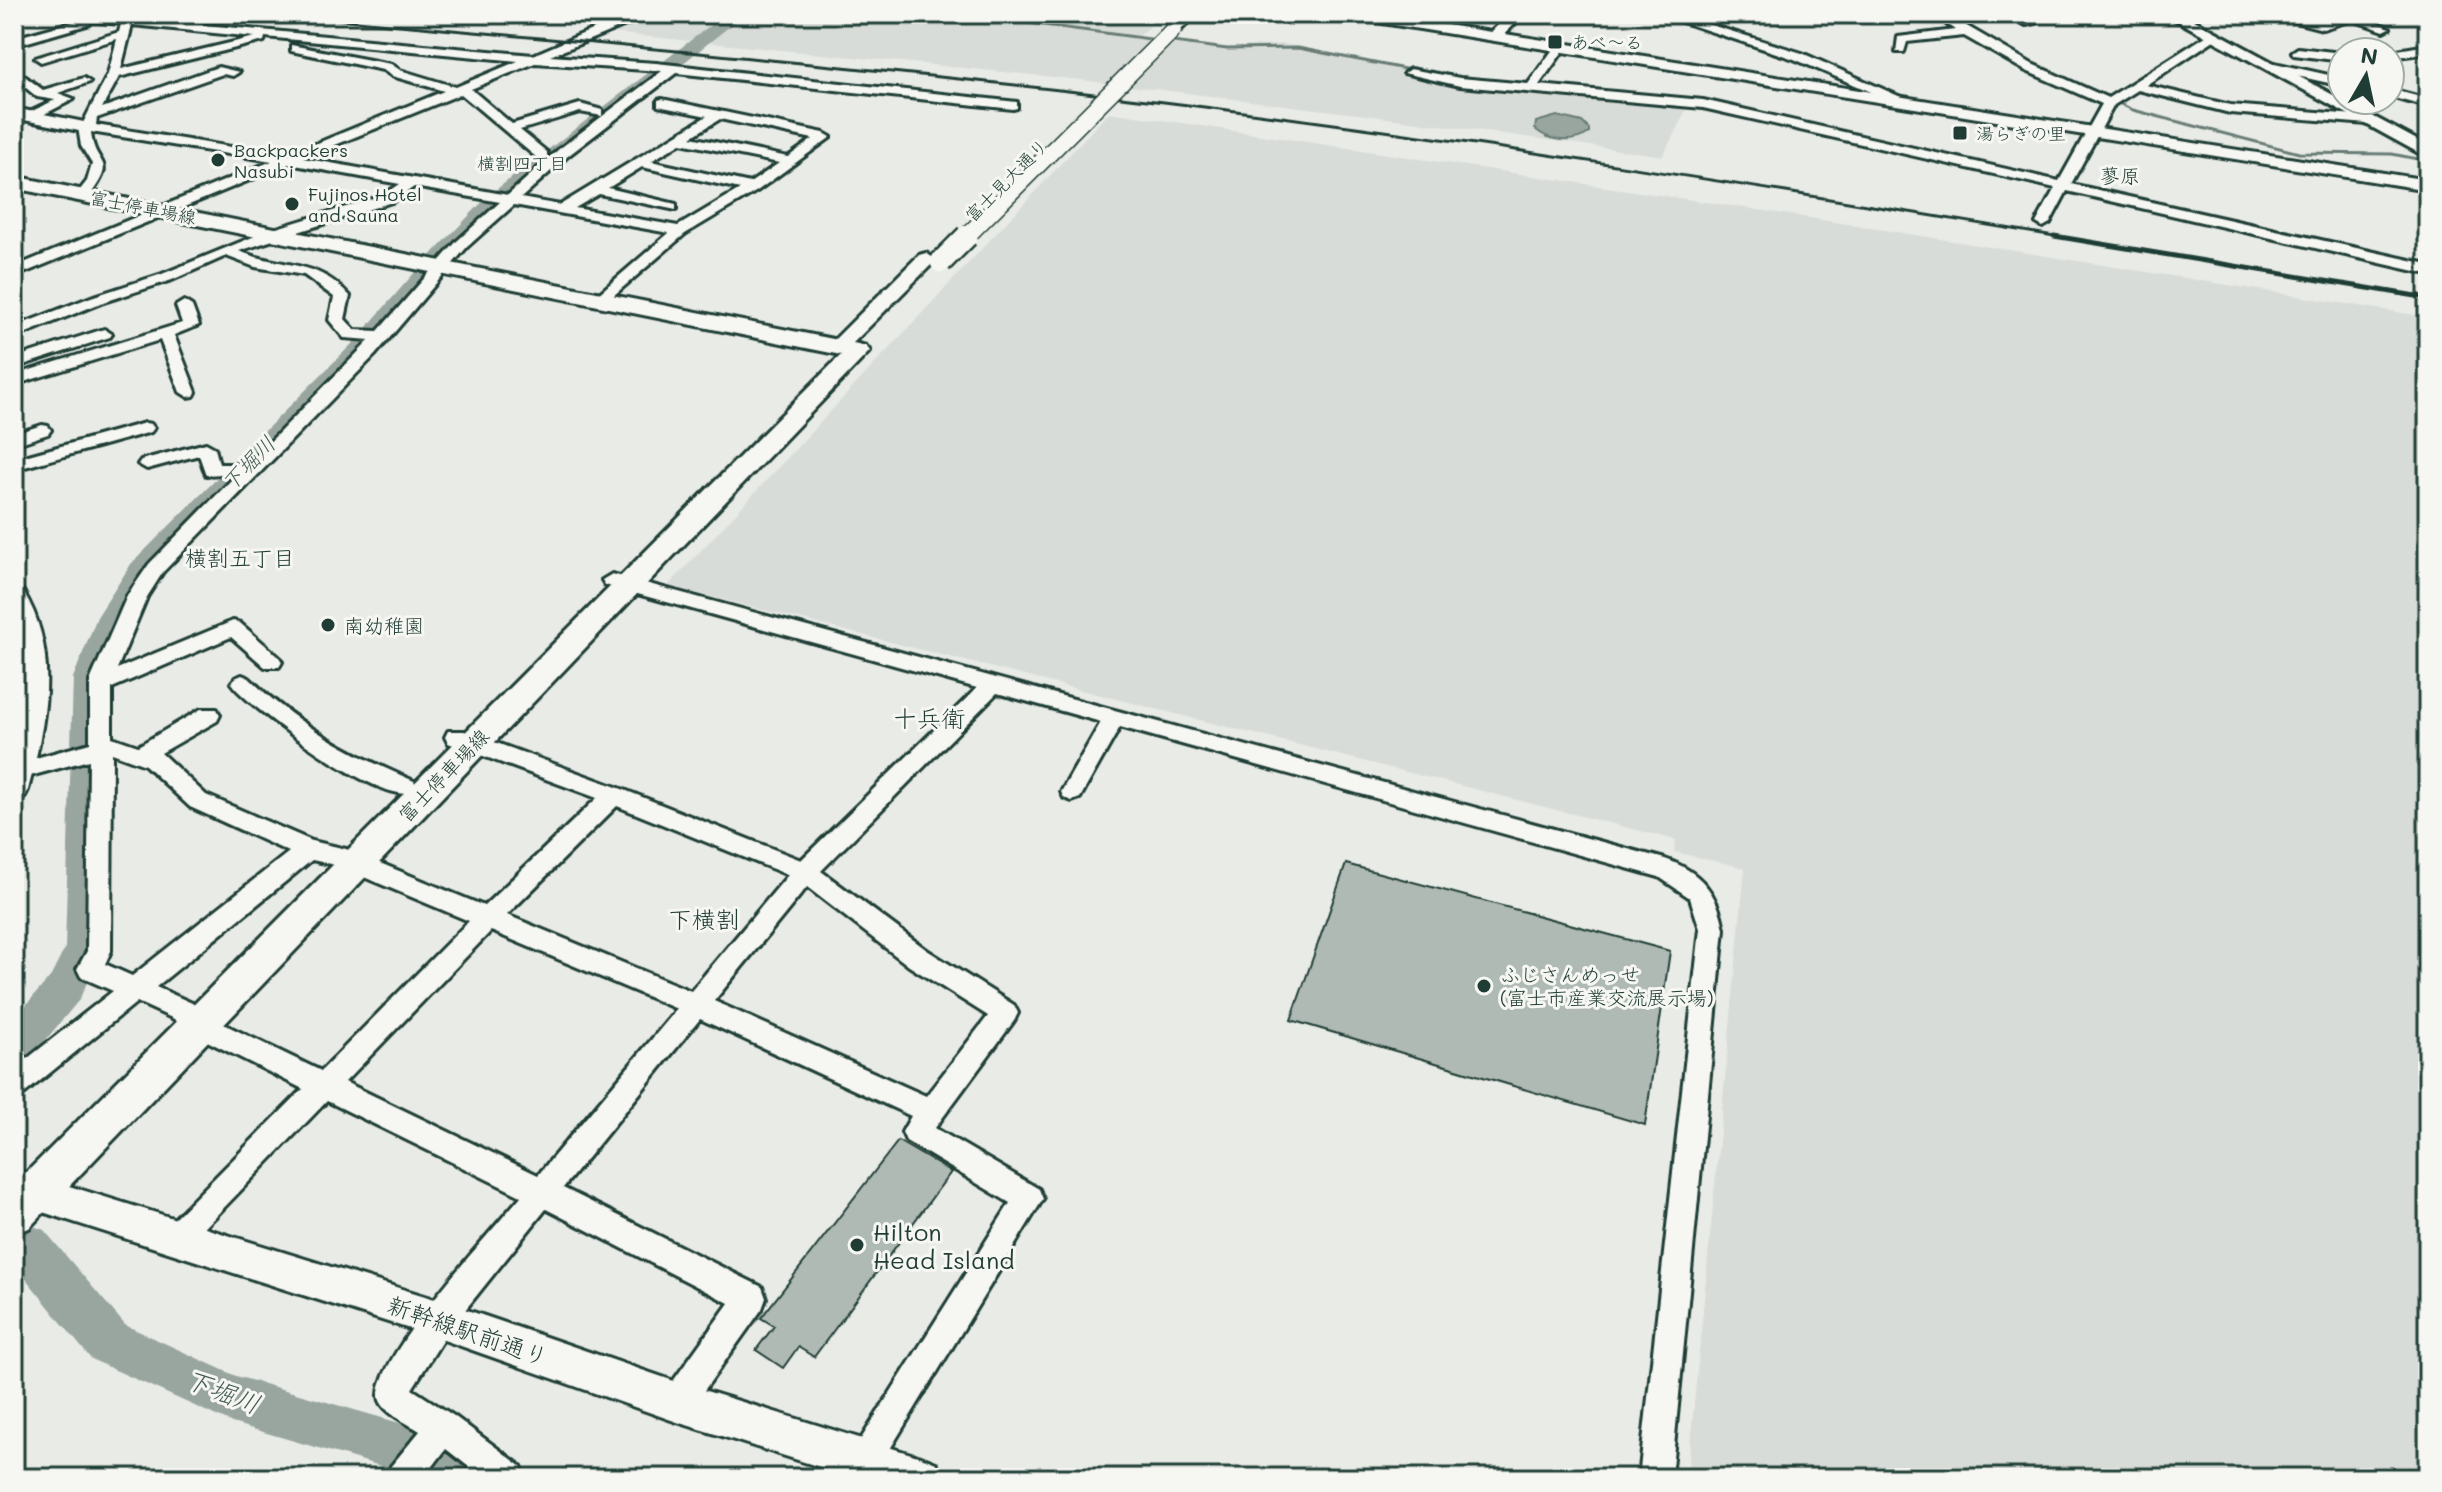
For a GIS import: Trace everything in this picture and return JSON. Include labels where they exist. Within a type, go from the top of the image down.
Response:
[{"type":"main road","name":"富士停車場線","points":[[14,182],[848,349]]},
{"type":"main road","name":"富士停車場線","points":[[334,857],[464,740],[848,349]]},
{"type":"main road","name":"富士停車場線","points":[[19,1194],[191,1018],[334,857],[406,787],[464,740]]},
{"type":"street","points":[[49,14],[99,18],[125,28],[656,67],[1013,105]]},
{"type":"street","points":[[14,272],[629,20],[636,14]]},
{"type":"street","name":"富士見大通り","points":[[848,349],[1169,24],[1190,14]]},
{"type":"street","points":[[1351,14],[2428,185]]},
{"type":"street","points":[[1664,14],[1798,56],[1906,102]]},
{"type":"street","points":[[1938,14],[2028,67],[2111,101]]},
{"type":"street","points":[[2012,14],[2030,23]]},
{"type":"street","points":[[2172,14],[2428,153]]},
{"type":"street","points":[[2269,14],[2323,26],[2352,15],[2384,28]]},
{"type":"street","points":[[1495,36],[1511,15]]},
{"type":"street","points":[[14,42],[99,18]]},
{"type":"street","points":[[41,58],[125,28]]},
{"type":"street","points":[[83,195],[99,175],[100,166],[83,135],[114,74],[125,28]]},
{"type":"street","points":[[1900,49],[1902,39],[1913,36],[1966,32]]},
{"type":"street","points":[[2043,223],[2111,101],[2213,36]]},
{"type":"street","points":[[114,74],[283,40],[460,90],[542,155]]},
{"type":"street","points":[[1531,88],[1560,47]]},
{"type":"street","points":[[2406,52],[2428,49]]},
{"type":"street","points":[[2298,52],[2326,55]]},
{"type":"street","points":[[2406,63],[2415,64]]},
{"type":"street","points":[[2270,66],[2326,78]]},
{"type":"street","points":[[673,69],[630,100],[509,199],[435,266],[376,335],[247,469],[150,577],[137,596],[101,684],[99,951],[90,969],[751,1298],[677,1402]]},
{"type":"street","points":[[88,124],[222,70],[233,72]]},
{"type":"street","points":[[14,72],[41,94],[68,99],[33,116]]},
{"type":"street","points":[[1410,73],[1460,82],[1703,104],[2428,269]]},
{"type":"street","points":[[41,94],[84,82]]},
{"type":"street","points":[[2137,86],[2230,109],[2368,120]]},
{"type":"street","points":[[2406,97],[2428,103]]},
{"type":"street","points":[[601,299],[680,231],[752,188],[824,137],[662,103]]},
{"type":"street","points":[[491,197],[597,113],[580,108],[511,128]]},
{"type":"street","points":[[14,113],[565,208],[680,231]]},
{"type":"street","points":[[565,208],[718,115]]},
{"type":"street","points":[[681,139],[790,161]]},
{"type":"street","points":[[641,163],[752,188]]},
{"type":"street","points":[[14,333],[96,300],[167,277],[195,263],[275,233],[387,199],[411,183]]},
{"type":"street","points":[[597,189],[671,207]]},
{"type":"street","points":[[228,252],[255,263],[308,271],[342,296],[337,320],[350,335],[376,335]]},
{"type":"street","points":[[14,380],[191,325],[183,299],[167,277]]},
{"type":"street","points":[[165,332],[188,392]]},
{"type":"street","points":[[14,363],[104,334]]},
{"type":"street","points":[[14,465],[145,428]]},
{"type":"street","points":[[14,440],[42,430]]},
{"type":"street","points":[[147,464],[206,448],[212,471],[247,469]]},
{"type":"street","points":[[620,583],[1665,869],[1689,880],[1702,893],[1710,909],[1712,929],[1655,1478]]},
{"type":"street","points":[[14,597],[27,623],[24,672],[33,714],[16,780]]},
{"type":"street","points":[[101,684],[233,628],[272,662]]},
{"type":"street","points":[[242,683],[298,729],[360,768],[406,787]]},
{"type":"street","points":[[509,1478],[443,1427],[395,1396],[399,1377],[438,1319],[805,872],[992,686]]},
{"type":"street","points":[[140,755],[209,715]]},
{"type":"street","points":[[1072,792],[1114,719]]},
{"type":"street","points":[[464,740],[614,795],[805,872],[918,958],[1005,1013],[916,1132],[1029,1199],[865,1461]]},
{"type":"street","points":[[16,780],[100,746],[112,745],[153,759],[198,801],[696,1005],[932,1112]]},
{"type":"street","points":[[175,1238],[487,919],[614,795]]},
{"type":"street","points":[[14,1085],[133,990],[334,857]]},
{"type":"street","name":"新幹線駅前通り","points":[[19,1194],[175,1238],[438,1319],[677,1402],[921,1478]]},
{"type":"street","points":[[404,1476],[443,1427]]},
{"type":"shaded area","points":[[643,14],[1164,14],[1138,37],[1228,48],[1284,44],[1462,81],[1688,106],[1663,156],[1081,80],[601,32]]},
{"type":"shaded area","points":[[1109,112],[1772,212],[2428,317],[2428,1478],[1687,1478],[1745,868],[1674,852],[1676,840],[668,586]]},
{"type":"shaded area","points":[[1557,116],[1582,122],[1589,133],[1576,139],[1562,140],[1548,137],[1535,129],[1536,122]]},
{"type":"building","name":"ふじさんめっせ (富士市産業交流展示場)","points":[[1346,864],[1670,951],[1645,1125],[1291,1020]]},
{"type":"building","name":"Hilton Head Island","points":[[898,1141],[951,1172],[814,1357],[798,1347],[783,1368],[756,1350],[774,1326],[761,1318]]},
{"type":"waterway","name":"下堀川","points":[[14,1048],[65,988],[84,948],[89,678],[113,617],[142,571],[362,348],[423,277],[497,200],[736,14]]},
{"type":"waterway","points":[[997,14],[1005,20],[1227,49],[1298,48],[1415,71]]},
{"type":"waterway","points":[[2112,100],[2133,110],[2299,153],[2392,154],[2428,161]]},
{"type":"waterway","name":"下堀川","points":[[28,1246],[108,1342],[232,1399],[413,1450],[455,1478]]},
{"type":"railway","points":[[233,14],[293,20]]},
{"type":"railway","points":[[283,14],[834,66],[1277,116],[1503,148],[2066,238]]},
{"type":"railway","points":[[2054,236],[2428,298]]},
{"type":"place","name":"あべ〜る","points":[[1555,42]]},
{"type":"place","name":"湯らぎの里","points":[[1960,133]]},
{"type":"place","name":"Backpackers Nasubi","points":[[218,160]]},
{"type":"place","name":"Fujinos Hotel and Sauna","points":[[292,204]]},
{"type":"place","name":"南幼稚園","points":[[328,625]]},
{"type":"place","name":"ふじさんめっせ (富士市産業交流展示場)","points":[[1484,986]]},
{"type":"place","name":"Hilton Head Island","points":[[857,1245]]},
{"type":"district","name":"横割四丁目","points":[[522,163]]},
{"type":"district","name":"蓼原","points":[[2120,175]]},
{"type":"district","name":"横割五丁目","points":[[240,557]]},
{"type":"district","name":"十兵衛","points":[[929,717]]},
{"type":"district","name":"下横割","points":[[704,918]]}]
